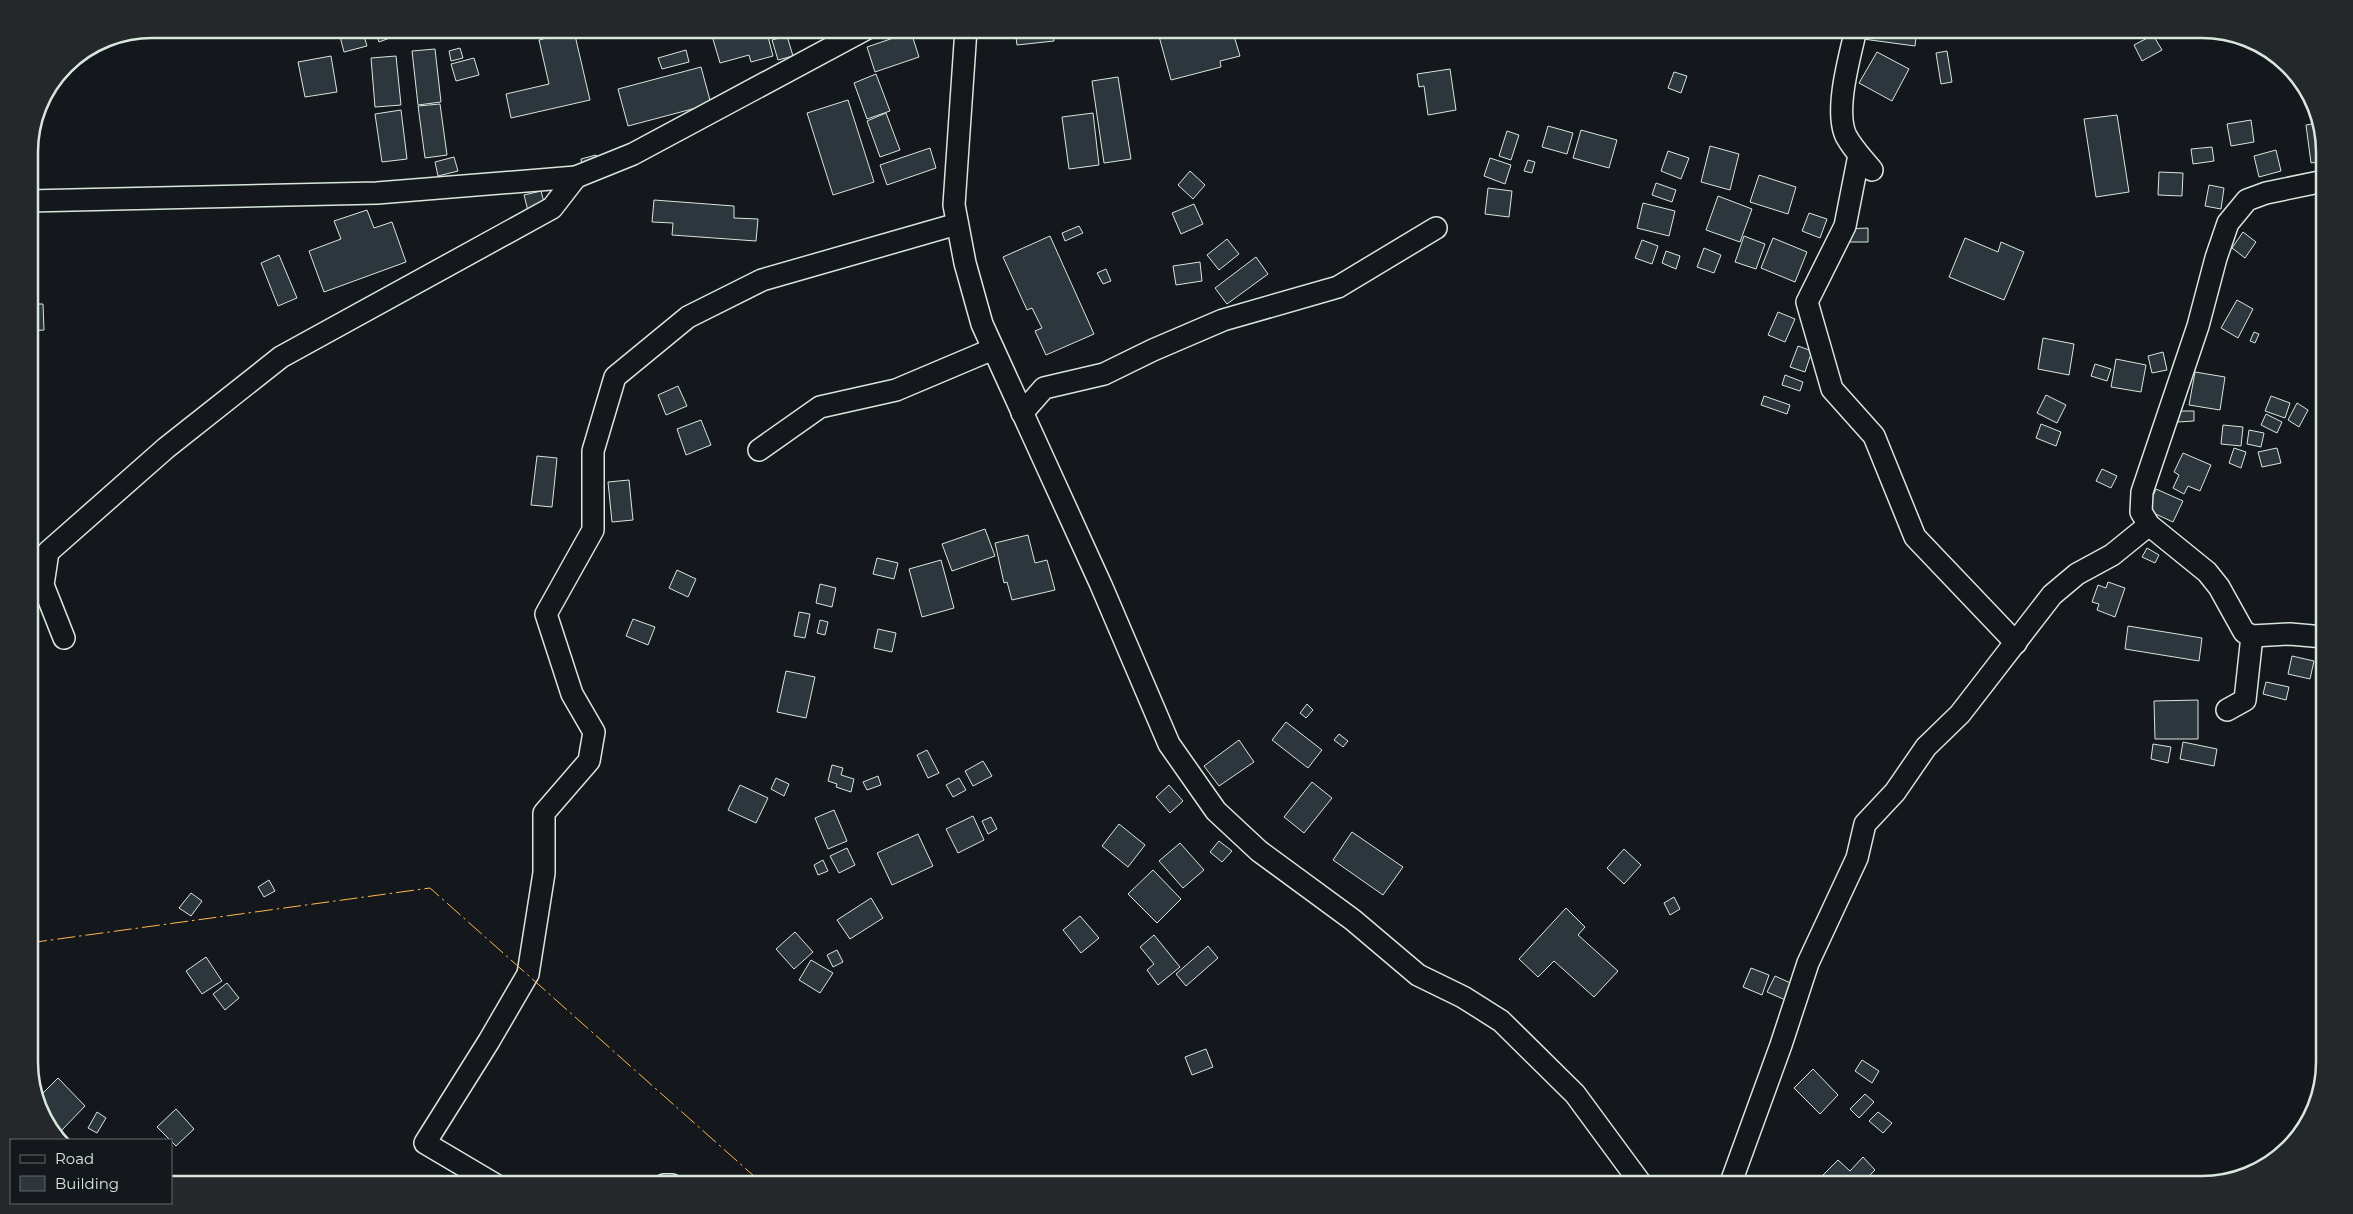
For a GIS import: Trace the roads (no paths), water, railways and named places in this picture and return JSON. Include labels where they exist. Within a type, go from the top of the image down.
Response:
[{"type":"street","points":[[38,201],[377,193],[576,177],[633,154],[837,38]]},
{"type":"street","points":[[965,38],[954,205],[965,263],[982,324],[1100,585],[1169,744],[1216,812],[1259,851],[1353,920],[1418,976],[1463,997],[1500,1021],[1575,1094],[1635,1176]]},
{"type":"street","points":[[1854,38],[1847,70],[1842,117],[1846,134],[1865,162],[1845,226],[1807,302],[1832,389],[1874,436],[1915,538],[2016,643]]},
{"type":"street","points":[[64,638],[43,584],[48,552],[166,448],[281,356],[552,208],[576,177]]},
{"type":"street","points":[[2315,183],[2266,193],[2247,200],[2228,223],[2216,258],[2198,326],[2142,492],[2140,512],[2149,525],[2207,572],[2219,587],[2244,632],[2252,636],[2290,634],[2316,636]]},
{"type":"street","points":[[481,1176],[425,1143],[489,1041],[528,974],[544,873],[544,814],[589,761],[594,732],[572,694],[546,614],[593,530],[593,451],[615,377],[688,317],[762,280],[957,224]]},
{"type":"street","points":[[1022,413],[1044,388],[1104,374],[1153,350],[1223,320],[1338,287],[1436,228]]},
{"type":"street","points":[[759,450],[820,407],[896,390],[993,349]]},
{"type":"street","points":[[1733,1176],[1808,963],[1857,858],[1865,824],[1895,792],[1926,747],[1960,714],[2052,595],[2077,574],[2112,555],[2149,525]]},
{"type":"street","points":[[2227,710],[2245,700],[2252,636]]}]
